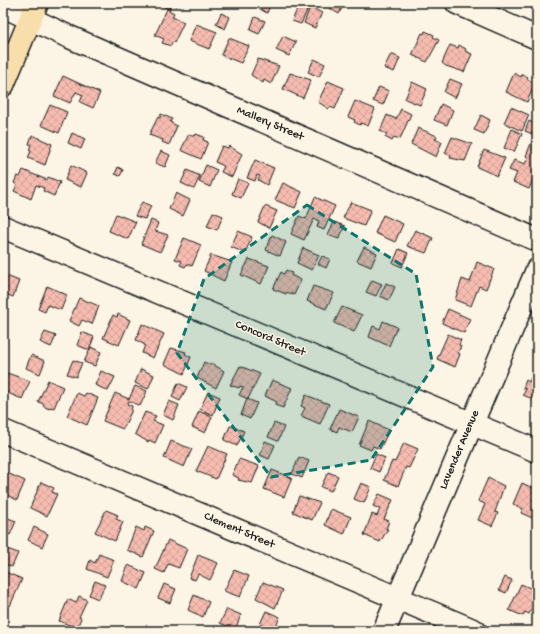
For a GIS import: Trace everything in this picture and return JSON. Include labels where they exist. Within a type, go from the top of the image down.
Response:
[{"type":"main road","points":[[3,85],[34,11]]},
{"type":"street","points":[[457,3],[537,38]]},
{"type":"street","name":"Mallery Street","points":[[3,6],[34,11],[537,240]]},
{"type":"street","name":"Concord Street","points":[[3,227],[537,451]]},
{"type":"street","name":"Lavender Avenue","points":[[384,631],[537,270]]},
{"type":"street","name":"Clement Street","points":[[3,431],[476,631]]},
{"type":"highlighted area","points":[[307,205],[416,274],[433,367],[371,460],[271,477],[177,353],[204,279]]},
{"type":"building","points":[[163,3],[179,3],[177,6],[171,4],[169,9],[162,6]]},
{"type":"building","points":[[262,3],[271,3],[267,13],[260,9]]},
{"type":"building","points":[[295,3],[302,3],[309,6],[301,24],[292,21],[299,5]]},
{"type":"building","points":[[321,3],[344,3],[339,14]]},
{"type":"building","points":[[310,7],[322,13],[315,28],[304,23]]},
{"type":"building","points":[[167,9],[174,13],[172,17],[184,22],[174,43],[172,42],[171,46],[162,43],[164,39],[155,35]]},
{"type":"building","points":[[221,13],[230,17],[225,29],[216,24]]},
{"type":"building","points":[[255,17],[265,21],[259,34],[250,30]]},
{"type":"building","points":[[196,24],[217,32],[209,49],[189,41]]},
{"type":"building","points":[[425,31],[434,35],[433,37],[439,40],[427,62],[412,55],[422,33],[424,34]]},
{"type":"building","points":[[283,36],[296,42],[289,56],[276,50]]},
{"type":"building","points":[[229,38],[249,46],[241,63],[221,55]]},
{"type":"building","points":[[450,45],[458,48],[459,45],[466,49],[465,51],[472,54],[464,72],[446,66],[442,63]]},
{"type":"building","points":[[391,54],[400,58],[394,72],[384,68]]},
{"type":"building","points":[[258,59],[279,66],[271,84],[264,80],[263,83],[251,75]]},
{"type":"building","points":[[314,59],[325,64],[319,77],[308,72]]},
{"type":"building","points":[[290,73],[311,80],[303,98],[283,89]]},
{"type":"building","points":[[514,73],[521,77],[522,74],[528,77],[527,79],[535,83],[527,102],[506,92]]},
{"type":"building","points":[[63,76],[100,93],[93,108],[80,102],[83,95],[76,92],[70,103],[54,96]]},
{"type":"building","points":[[450,79],[462,84],[455,98],[444,92]]},
{"type":"building","points":[[328,81],[344,88],[335,109],[330,107],[329,109],[318,102]]},
{"type":"building","points":[[412,82],[427,89],[420,105],[405,99]]},
{"type":"building","points":[[379,87],[389,91],[383,105],[373,101]]},
{"type":"building","points":[[355,101],[375,109],[368,126],[361,123],[360,125],[354,122],[355,120],[348,117]]},
{"type":"building","points":[[441,104],[453,110],[447,125],[434,120]]},
{"type":"building","points":[[50,105],[67,112],[59,133],[41,125]]},
{"type":"building","points":[[511,107],[529,115],[522,131],[504,123]]},
{"type":"building","points":[[401,109],[411,114],[400,139],[394,137],[392,141],[385,137],[387,134],[380,131],[387,115],[396,119]]},
{"type":"building","points":[[161,114],[172,119],[170,122],[177,126],[169,145],[162,142],[163,140],[149,135]]},
{"type":"building","points":[[481,115],[490,120],[484,134],[474,130]]},
{"type":"building","points":[[529,121],[537,125],[537,136],[525,131]]},
{"type":"building","points":[[418,128],[437,136],[435,139],[442,142],[436,157],[411,144]]},
{"type":"building","points":[[512,129],[522,134],[514,152],[504,148]]},
{"type":"building","points":[[72,133],[85,139],[81,149],[68,143]]},
{"type":"building","points":[[189,134],[195,136],[196,134],[204,137],[203,140],[208,142],[201,159],[181,150]]},
{"type":"building","points":[[32,135],[52,144],[45,165],[28,158],[31,151],[29,150],[31,145],[29,144]]},
{"type":"building","points":[[452,137],[472,144],[465,161],[450,158],[451,156],[445,153]]},
{"type":"building","points":[[532,141],[537,143],[537,163],[534,168],[537,170],[529,189],[513,182],[517,173],[509,170],[514,160],[525,164],[528,157],[526,156]]},
{"type":"building","points":[[222,146],[228,148],[229,146],[242,154],[232,177],[221,172],[224,166],[215,162]]},
{"type":"building","points":[[484,150],[505,158],[497,176],[477,167]]},
{"type":"building","points":[[161,151],[170,155],[165,167],[155,163]]},
{"type":"building","points":[[255,160],[274,168],[267,185],[258,180],[260,176],[257,175],[255,181],[247,178]]},
{"type":"building","points":[[71,165],[87,173],[81,187],[65,180]]},
{"type":"building","points":[[206,165],[217,170],[210,187],[199,182]]},
{"type":"building","points":[[118,167],[123,170],[120,176],[115,174]]},
{"type":"building","points":[[23,170],[47,180],[48,177],[60,182],[54,196],[43,191],[44,188],[36,185],[31,199],[14,191],[17,185],[14,183],[17,176],[20,177]]},
{"type":"building","points":[[187,170],[200,176],[194,189],[181,183]]},
{"type":"building","points":[[238,179],[248,183],[241,198],[232,194]]},
{"type":"building","points":[[283,183],[302,192],[295,208],[275,200]]},
{"type":"building","points":[[176,193],[190,200],[183,216],[169,209]]},
{"type":"building","points":[[315,197],[335,206],[324,230],[317,227],[319,221],[314,219],[304,240],[291,234],[299,216],[306,219]]},
{"type":"building","points":[[142,202],[151,206],[145,219],[135,216]]},
{"type":"building","points":[[351,202],[371,210],[364,226],[343,218]]},
{"type":"building","points":[[265,206],[277,211],[269,228],[258,222]]},
{"type":"building","points":[[213,212],[223,216],[217,230],[207,226]]},
{"type":"building","points":[[116,214],[136,222],[128,239],[109,231]]},
{"type":"building","points":[[383,215],[403,224],[395,242],[375,233]]},
{"type":"building","points":[[151,220],[158,223],[155,231],[168,235],[160,252],[141,244]]},
{"type":"building","points":[[334,222],[345,226],[339,239],[328,235]]},
{"type":"building","points":[[415,230],[433,238],[426,253],[407,246]]},
{"type":"building","points":[[238,231],[252,237],[245,253],[231,247]]},
{"type":"building","points":[[272,235],[286,242],[280,256],[266,250]]},
{"type":"building","points":[[184,238],[201,245],[192,266],[187,264],[185,267],[180,265],[182,261],[175,259]]},
{"type":"building","points":[[364,247],[377,253],[371,267],[357,261]]},
{"type":"building","points":[[303,248],[319,255],[312,270],[297,263]]},
{"type":"building","points":[[399,249],[408,253],[402,267],[393,263]]},
{"type":"building","points":[[211,255],[232,262],[224,281],[204,271]]},
{"type":"building","points":[[322,256],[330,259],[326,268],[318,264]]},
{"type":"building","points":[[249,259],[269,266],[261,284],[241,275]]},
{"type":"building","points":[[477,262],[494,269],[486,289],[479,286],[471,306],[455,300],[462,279],[470,282]]},
{"type":"building","points":[[286,270],[292,273],[291,275],[301,280],[294,295],[287,292],[286,294],[273,289],[281,272],[284,274]]},
{"type":"building","points":[[4,275],[19,281],[13,297],[3,293]]},
{"type":"building","points":[[372,280],[382,284],[376,296],[366,292]]},
{"type":"building","points":[[386,283],[395,287],[389,300],[380,296]]},
{"type":"building","points":[[47,286],[67,295],[61,310],[48,305],[45,312],[38,309]]},
{"type":"building","points":[[313,286],[334,293],[326,309],[307,301]]},
{"type":"building","points":[[79,298],[99,306],[92,324],[82,320],[79,326],[69,321]]},
{"type":"building","points":[[342,307],[362,315],[354,332],[334,323]]},
{"type":"building","points":[[448,309],[470,319],[464,333],[442,323]]},
{"type":"building","points":[[118,314],[130,320],[119,345],[103,338],[113,315],[117,317]]},
{"type":"building","points":[[383,321],[397,327],[389,346],[369,337],[373,326],[380,329]]},
{"type":"building","points":[[142,324],[164,334],[153,358],[142,353],[145,345],[136,340]]},
{"type":"building","points":[[45,332],[56,336],[51,347],[40,342]]},
{"type":"building","points":[[82,332],[94,337],[89,350],[77,345]]},
{"type":"building","points":[[448,334],[461,340],[459,345],[461,346],[458,353],[460,354],[455,367],[437,359]]},
{"type":"building","points":[[91,347],[101,352],[95,366],[84,362]]},
{"type":"building","points":[[171,348],[186,352],[185,354],[191,357],[184,374],[164,364]]},
{"type":"building","points":[[31,355],[45,361],[40,374],[26,368]]},
{"type":"building","points":[[73,360],[82,363],[76,377],[67,374]]},
{"type":"building","points":[[204,362],[210,365],[211,363],[224,371],[216,388],[197,378]]},
{"type":"building","points":[[240,366],[260,374],[248,399],[239,395],[243,387],[240,386],[239,388],[230,385]]},
{"type":"building","points":[[141,369],[154,375],[148,389],[135,383]]},
{"type":"building","points":[[101,371],[115,377],[108,391],[95,385]]},
{"type":"building","points":[[7,373],[30,381],[22,399],[3,391],[3,384]]},
{"type":"building","points":[[532,375],[537,377],[537,401],[523,395],[526,389],[523,388],[526,380],[529,382]]},
{"type":"building","points":[[48,380],[63,387],[54,408],[51,407],[49,409],[43,406],[44,404],[38,402]]},
{"type":"building","points":[[272,380],[292,388],[283,408],[275,405],[277,402],[265,396]]},
{"type":"building","points":[[178,383],[187,387],[180,401],[172,397]]},
{"type":"building","points":[[135,386],[147,391],[140,406],[129,401],[127,404],[132,406],[131,412],[123,429],[103,421],[115,393],[129,399]]},
{"type":"building","points":[[208,392],[220,397],[213,415],[200,409]]},
{"type":"building","points":[[77,393],[84,396],[86,393],[98,398],[87,425],[67,416]]},
{"type":"building","points":[[306,395],[329,404],[320,424],[301,416],[305,408],[301,406]]},
{"type":"building","points":[[247,399],[257,403],[250,419],[241,415]]},
{"type":"building","points":[[169,401],[179,405],[173,420],[163,415]]},
{"type":"building","points":[[339,409],[359,417],[352,432],[339,427],[337,432],[330,429]]},
{"type":"building","points":[[199,411],[212,417],[205,433],[192,427]]},
{"type":"building","points":[[145,412],[156,416],[153,421],[163,425],[155,443],[149,440],[148,442],[135,434]]},
{"type":"building","points":[[369,421],[389,430],[380,449],[373,446],[371,450],[359,445]]},
{"type":"building","points":[[274,423],[284,427],[278,441],[268,437]]},
{"type":"building","points":[[230,426],[244,431],[237,446],[224,440]]},
{"type":"building","points":[[171,441],[192,449],[184,467],[164,458]]},
{"type":"building","points":[[265,441],[275,445],[269,459],[260,455]]},
{"type":"building","points":[[404,443],[418,449],[409,468],[406,467],[398,486],[384,480],[392,461],[395,462]]},
{"type":"building","points":[[208,446],[227,454],[216,479],[196,471]]},
{"type":"building","points":[[376,454],[385,458],[379,472],[370,468]]},
{"type":"building","points":[[299,457],[309,461],[302,478],[292,474]]},
{"type":"building","points":[[239,459],[259,466],[252,483],[238,480],[239,478],[232,475]]},
{"type":"building","points":[[272,470],[292,478],[284,497],[264,489]]},
{"type":"building","points":[[5,472],[25,481],[17,500],[3,493]]},
{"type":"building","points":[[328,472],[338,476],[331,491],[321,487]]},
{"type":"building","points":[[488,478],[504,486],[495,512],[498,513],[492,526],[478,520],[485,504],[478,501]]},
{"type":"building","points":[[41,482],[54,488],[52,492],[57,494],[47,516],[30,508]]},
{"type":"building","points":[[361,483],[371,487],[364,503],[354,499]]},
{"type":"building","points":[[522,483],[537,490],[537,520],[521,513],[523,509],[513,504]]},
{"type":"building","points":[[379,494],[393,500],[384,519],[389,521],[386,529],[388,529],[380,542],[364,535],[372,514],[377,516],[380,509],[373,506]]},
{"type":"building","points":[[299,496],[320,503],[312,520],[293,512]]},
{"type":"building","points":[[331,509],[351,517],[344,534],[325,525]]},
{"type":"building","points":[[106,510],[118,515],[116,519],[123,522],[115,541],[95,532]]},
{"type":"building","points":[[5,517],[16,521],[10,535],[3,532],[3,522]]},
{"type":"building","points":[[34,527],[48,534],[42,547],[28,540]]},
{"type":"building","points":[[136,527],[144,531],[145,527],[154,531],[143,557],[127,550]]},
{"type":"building","points":[[168,540],[187,549],[179,568],[168,564],[164,573],[155,569]]},
{"type":"building","points":[[7,549],[18,553],[12,567],[3,563]]},
{"type":"building","points":[[99,554],[114,560],[107,577],[87,569],[90,560],[95,563]]},
{"type":"building","points":[[198,555],[218,563],[210,580],[198,574],[195,580],[189,578]]},
{"type":"building","points":[[128,565],[146,573],[139,589],[122,581]]},
{"type":"building","points":[[234,570],[249,576],[240,597],[224,591]]},
{"type":"building","points":[[3,571],[22,579],[10,606],[3,603]]},
{"type":"building","points":[[505,577],[512,580],[506,593],[499,590]]},
{"type":"building","points":[[95,581],[105,585],[98,599],[89,595]]},
{"type":"building","points":[[263,582],[283,590],[275,608],[256,598]]},
{"type":"building","points":[[164,584],[176,589],[170,603],[158,598]]},
{"type":"building","points":[[521,584],[537,591],[537,597],[529,614],[525,612],[523,616],[509,610]]},
{"type":"building","points":[[194,595],[209,602],[203,617],[188,610]]},
{"type":"building","points":[[79,596],[87,600],[79,617],[81,618],[77,628],[59,621],[68,599],[76,603]]},
{"type":"building","points":[[227,609],[241,615],[235,630],[220,623]]},
{"type":"building","points":[[266,611],[280,617],[274,631],[260,624]]}]
